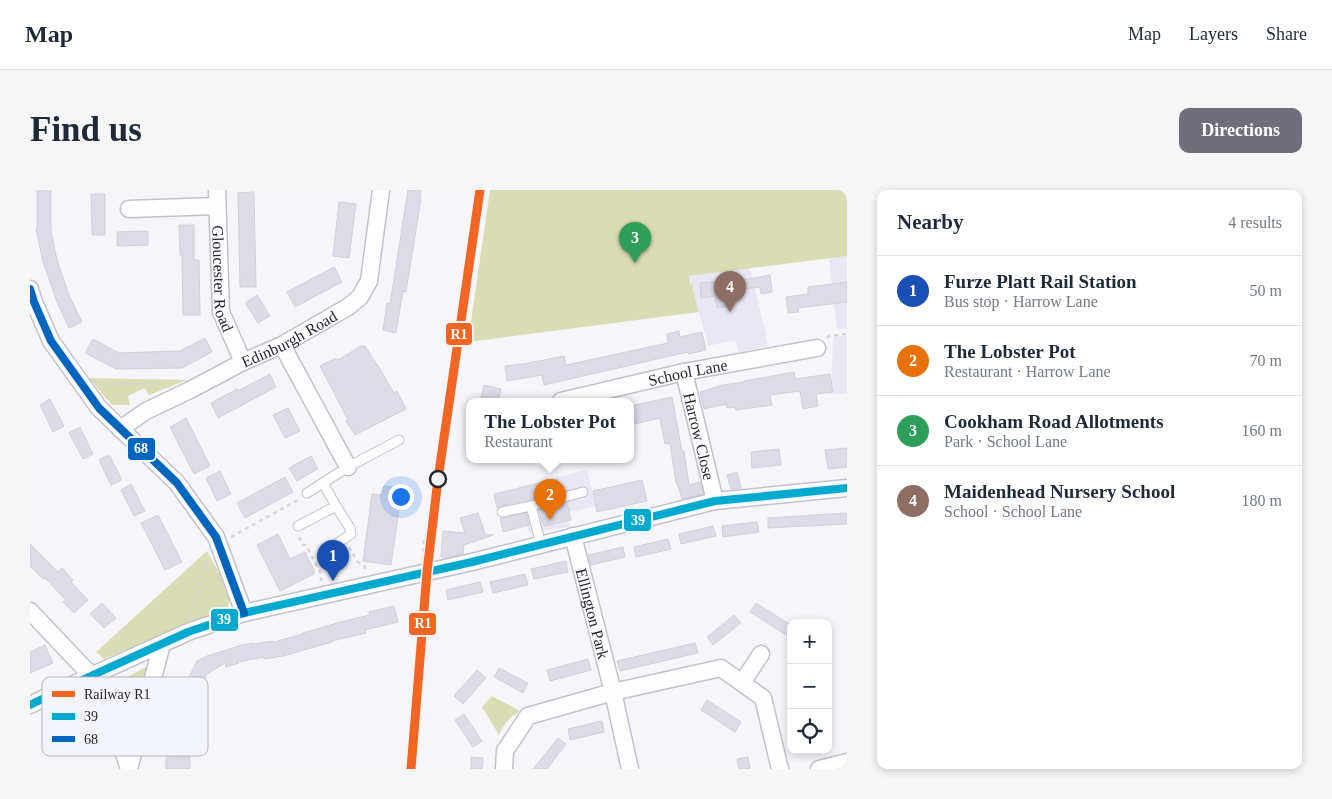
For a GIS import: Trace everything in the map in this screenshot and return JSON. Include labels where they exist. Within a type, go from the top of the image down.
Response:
[{"type":"street","name":"Edinburgh Road","points":[[120,429],[146,411],[282,344],[348,307],[360,296],[369,281],[381,190]]},
{"type":"street","points":[[129,209],[217,198]]},
{"type":"street","name":"Gloucester Road","points":[[217,198],[221,312],[243,362]]},
{"type":"street","points":[[31,298],[51,341],[99,408],[177,482],[216,538],[244,613]]},
{"type":"street","points":[[282,344],[348,467]]},
{"type":"street","name":"School Lane","points":[[574,398],[684,372],[817,348]]},
{"type":"street","name":"Harrow Close","points":[[684,372],[715,501]]},
{"type":"street","points":[[89,677],[188,632],[244,613],[421,574],[715,501],[847,488]]},
{"type":"street","name":"Ellington Park","points":[[573,536],[613,692],[630,769]]},
{"type":"street","points":[[30,611],[85,670],[95,677]]},
{"type":"street","points":[[153,677],[162,644]]},
{"type":"street","points":[[742,683],[761,654]]},
{"type":"street","points":[[504,769],[506,751],[528,716],[613,692],[721,668],[763,698],[780,769]]},
{"type":"street","points":[[30,704],[42,698]]},
{"type":"street","points":[[125,756],[129,769]]},
{"type":"street","points":[[129,769],[132,756]]},
{"type":"street","points":[[819,769],[847,762]]},
{"type":"lane","points":[[307,493],[348,467],[399,440]]},
{"type":"lane","points":[[323,482],[350,528],[351,534],[328,550],[336,564]]},
{"type":"lane","points":[[502,512],[583,492]]},
{"type":"lane","points":[[298,526],[336,506]]},
{"type":"lane","points":[[531,506],[541,545]]},
{"type":"path","points":[[633,192],[642,190]]},
{"type":"path","points":[[817,348],[829,336],[847,334]]},
{"type":"path","points":[[82,384],[181,384],[190,390]]},
{"type":"path","points":[[188,632],[186,626],[209,554],[220,545],[307,493]]},
{"type":"path","points":[[298,526],[295,528],[303,545],[306,545],[321,574],[323,595]]},
{"type":"path","points":[[421,574],[424,540],[429,528]]},
{"type":"path","points":[[345,538],[356,561],[365,567],[365,586]]},
{"type":"shaded area","points":[[847,256],[847,328],[837,329],[829,258]]},
{"type":"shaded area","points":[[750,268],[768,346],[739,352],[735,340],[708,346],[693,285],[690,285],[689,276]]},
{"type":"shaded area","points":[[847,336],[847,394],[831,394],[833,337]]},
{"type":"shaded area","points":[[587,470],[596,506],[566,513],[570,527],[529,533],[518,487]]},
{"type":"green space","points":[[490,190],[847,190],[847,256],[689,276],[690,285],[693,284],[699,312],[468,342]]},
{"type":"green space","points":[[89,378],[187,380],[149,395],[145,388],[128,396],[130,405],[112,405]]},
{"type":"green space","points":[[207,551],[229,591],[229,604],[226,612],[149,640],[104,659],[96,652]]},
{"type":"green space","points":[[148,666],[145,677],[128,677]]},
{"type":"green space","points":[[492,696],[520,711],[508,721],[499,735],[482,707]]},
{"type":"building","points":[[37,190],[51,190],[51,231],[57,260],[69,295],[82,322],[69,328],[57,302],[43,262],[36,229]]},
{"type":"building","points":[[408,190],[421,190],[421,199],[406,292],[403,291],[396,333],[383,330],[387,303],[390,304]]},
{"type":"building","points":[[254,192],[256,287],[240,287],[238,193]]},
{"type":"building","points":[[91,194],[105,194],[105,235],[92,235]]},
{"type":"building","points":[[339,202],[356,204],[349,258],[333,256]]},
{"type":"building","points":[[179,225],[194,225],[194,260],[199,260],[200,315],[183,315],[182,255],[180,255]]},
{"type":"building","points":[[148,231],[148,245],[117,246],[117,232]]},
{"type":"building","points":[[334,267],[342,282],[295,307],[287,292]]},
{"type":"building","points":[[770,275],[772,292],[761,294],[760,287],[729,291],[730,306],[717,308],[715,296],[701,298],[700,283],[749,279]]},
{"type":"building","points":[[847,282],[847,302],[798,308],[799,312],[788,313],[786,297],[808,294],[808,287]]},
{"type":"building","points":[[257,295],[270,316],[258,323],[245,303]]},
{"type":"building","points":[[679,331],[680,337],[702,332],[706,350],[689,354],[688,352],[544,385],[542,375],[507,381],[505,366],[564,356],[566,365],[668,343],[667,334]]},
{"type":"building","points":[[205,338],[212,352],[182,368],[116,369],[85,353],[93,339],[119,353],[180,351]]},
{"type":"building","points":[[361,346],[365,346],[394,393],[397,391],[406,409],[355,435],[346,421],[348,420],[320,366],[336,358],[338,360]]},
{"type":"building","points":[[794,372],[795,379],[830,374],[833,392],[816,394],[818,406],[803,409],[800,391],[770,395],[772,405],[736,410],[735,407],[727,408],[726,404],[704,409],[700,392],[723,385]]},
{"type":"building","points":[[270,374],[276,387],[218,418],[211,403]]},
{"type":"building","points":[[484,385],[501,389],[499,398],[481,398]]},
{"type":"building","points":[[672,397],[682,451],[684,451],[689,485],[700,482],[703,494],[682,499],[676,483],[670,443],[665,444],[660,418],[634,424],[634,405]]},
{"type":"building","points":[[50,399],[64,426],[53,432],[40,405]]},
{"type":"building","points":[[288,408],[300,431],[285,438],[273,415]]},
{"type":"building","points":[[186,418],[210,466],[194,474],[170,427]]},
{"type":"building","points":[[80,427],[93,454],[83,459],[69,433]]},
{"type":"building","points":[[847,448],[847,467],[828,469],[825,450]]},
{"type":"building","points":[[779,449],[781,465],[752,468],[751,452]]},
{"type":"building","points":[[110,456],[122,480],[111,485],[99,460]]},
{"type":"building","points":[[311,456],[318,469],[297,481],[289,468]]},
{"type":"building","points":[[220,471],[231,494],[217,501],[206,478]]},
{"type":"building","points":[[737,472],[741,488],[731,489],[727,475]]},
{"type":"building","points":[[285,477],[293,492],[245,518],[237,503]]},
{"type":"building","points":[[558,479],[561,492],[497,508],[494,494]]},
{"type":"building","points":[[642,480],[647,501],[597,512],[593,491]]},
{"type":"building","points":[[131,484],[145,511],[134,516],[121,490]]},
{"type":"building","points":[[384,486],[402,488],[391,565],[363,561],[372,494],[382,495]]},
{"type":"building","points":[[567,503],[571,520],[544,526],[539,510]]},
{"type":"building","points":[[478,513],[485,534],[493,535],[464,545],[463,554],[445,558],[441,557],[443,531],[465,533],[460,518]]},
{"type":"building","points":[[526,513],[529,525],[503,532],[500,518]]},
{"type":"building","points":[[847,513],[847,524],[768,528],[768,518]]},
{"type":"building","points":[[158,515],[182,562],[165,570],[141,523]]},
{"type":"building","points":[[757,522],[759,532],[723,537],[722,526]]},
{"type":"building","points":[[713,526],[716,536],[681,544],[679,534]]},
{"type":"building","points":[[278,534],[290,559],[305,552],[315,572],[280,591],[257,545]]},
{"type":"building","points":[[668,539],[671,549],[636,557],[634,547]]},
{"type":"building","points":[[30,544],[58,572],[62,568],[73,580],[71,582],[88,600],[74,613],[63,602],[66,600],[45,578],[43,579],[30,566]]},
{"type":"building","points":[[623,547],[625,557],[591,565],[588,555]]},
{"type":"building","points":[[566,561],[568,572],[534,579],[531,569]]},
{"type":"building","points":[[525,574],[528,585],[493,593],[490,582]]},
{"type":"building","points":[[480,582],[483,592],[448,600],[446,590]]},
{"type":"building","points":[[102,603],[116,618],[104,628],[90,614]]},
{"type":"building","points":[[756,603],[787,622],[787,635],[750,612]]},
{"type":"building","points":[[394,606],[398,622],[365,630],[366,633],[283,656],[264,659],[264,657],[238,662],[226,667],[225,663],[207,674],[206,677],[189,677],[197,661],[207,656],[242,645],[274,642],[370,615],[369,612]]},
{"type":"building","points":[[734,615],[741,623],[713,645],[707,637]]},
{"type":"building","points":[[695,643],[698,653],[620,671],[617,661]]},
{"type":"building","points":[[45,645],[53,663],[30,673],[30,652]]},
{"type":"building","points":[[588,659],[591,670],[550,681],[547,670]]},
{"type":"building","points":[[499,668],[528,683],[523,693],[494,677]]},
{"type":"building","points":[[477,670],[486,678],[463,704],[454,696]]},
{"type":"building","points":[[707,700],[741,722],[735,732],[701,710]]},
{"type":"building","points":[[464,714],[482,741],[473,747],[455,720]]},
{"type":"building","points":[[602,721],[604,732],[570,740],[568,729]]},
{"type":"building","points":[[558,738],[566,744],[547,769],[533,769]]},
{"type":"building","points":[[167,756],[190,757],[190,769],[166,769]]},
{"type":"building","points":[[471,757],[483,758],[482,769],[471,769]]},
{"type":"building","points":[[748,757],[750,769],[739,769],[737,759]]},
{"type":"rail line","name":"R1","points":[[411,769],[427,572],[438,479],[480,190]]},
{"type":"transit line","name":"68","points":[[30,289],[51,341],[99,408],[177,483],[216,537],[244,613]]},
{"type":"transit line","name":"39","points":[[89,677],[188,632],[244,613],[472,562],[715,501],[847,488]]},
{"type":"transit line","name":"39","points":[[30,705],[42,699]]},
{"type":"place","name":"Cookham Road Allotments","points":[[635,263]]},
{"type":"place","name":"Maidenhead Nursery School","points":[[730,312]]},
{"type":"place","name":"The Lobster Pot","points":[[550,520]]},
{"type":"place","name":"Furze Platt Rail Station","points":[[333,581]]}]
